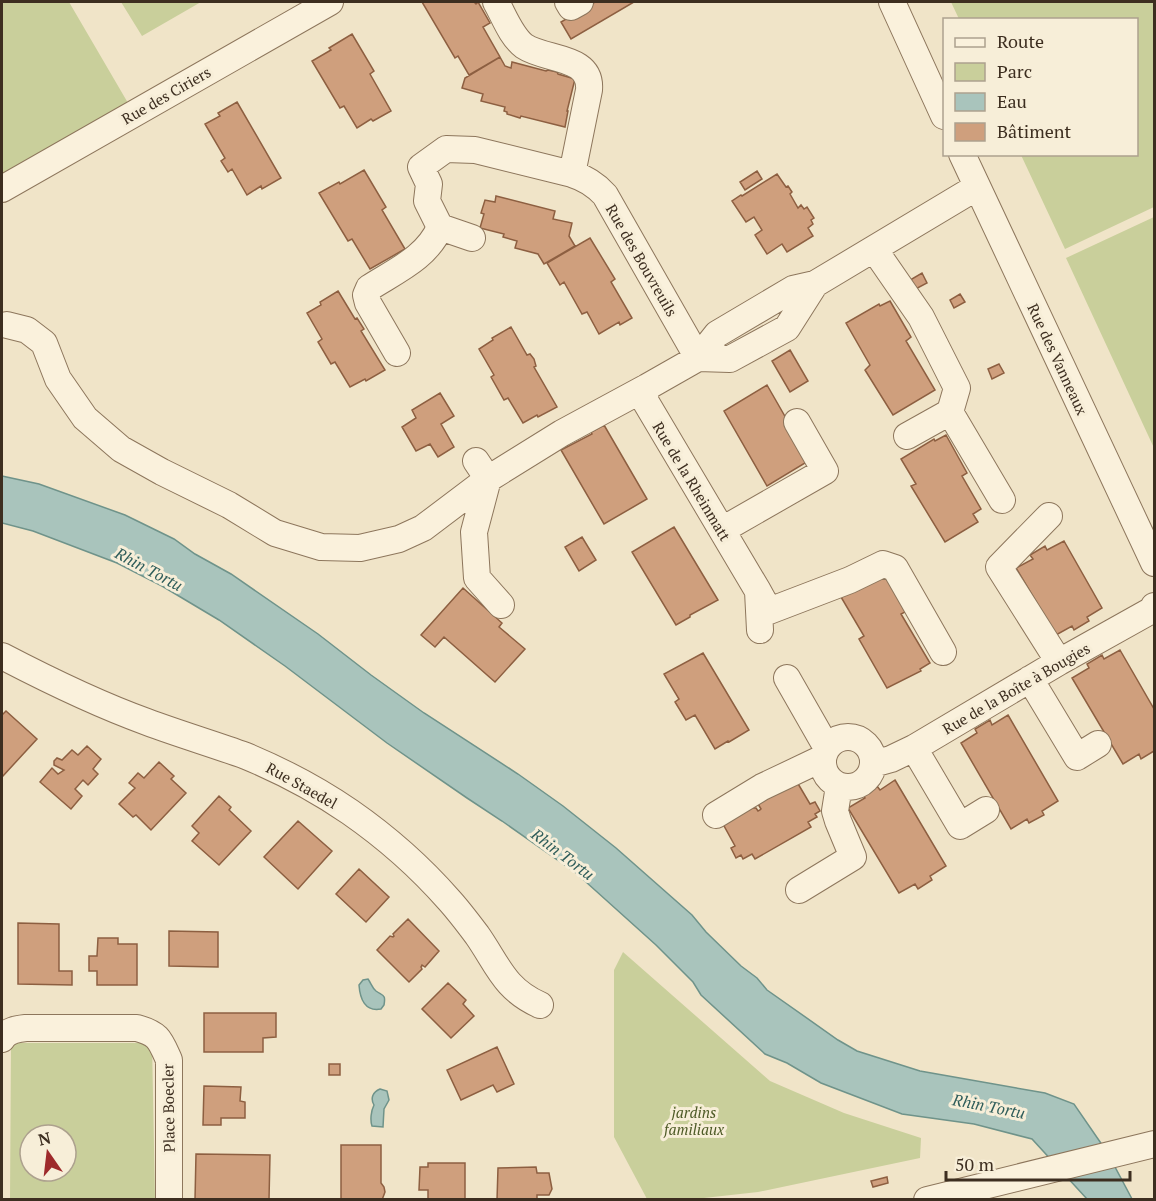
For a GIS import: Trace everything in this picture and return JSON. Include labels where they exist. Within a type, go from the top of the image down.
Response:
[{"type":"street","name":"Rue des Ciriers","points":[[2,189],[330,2]]},
{"type":"street","points":[[496,2],[515,36],[523,45],[580,66],[587,74],[590,82],[589,90],[572,174]]},
{"type":"street","points":[[568,2],[571,7],[580,2]]},
{"type":"street","points":[[892,2],[943,112]]},
{"type":"street","name":"Rue des Bouvreuils","points":[[440,227],[427,201],[429,184],[421,166],[446,149],[475,150],[582,177],[598,187],[605,195],[698,358]]},
{"type":"street","name":"Rue des Vanneaux","points":[[963,156],[1155,563]]},
{"type":"street","points":[[7,325],[27,330],[44,343],[58,379],[85,418],[121,449],[275,533],[321,547],[360,548],[399,539],[423,528],[482,470],[561,433],[698,358],[717,334],[793,289],[815,284],[977,187]]},
{"type":"street","points":[[397,353],[368,303],[366,295],[369,288],[419,256],[435,238],[440,227],[472,238]]},
{"type":"street","points":[[873,249],[921,317],[957,388],[950,412],[907,436]]},
{"type":"street","name":"Rue de la Rheinmatt","points":[[647,387],[644,399],[758,591],[760,630]]},
{"type":"street","points":[[950,412],[1002,500]]},
{"type":"street","points":[[722,530],[825,471],[796,422]]},
{"type":"street","points":[[482,470],[474,532],[477,578],[501,605]]},
{"type":"street","points":[[1049,516],[999,567],[1059,662]]},
{"type":"street","points":[[758,591],[769,611],[850,580],[883,564],[895,567],[944,652]]},
{"type":"street","name":"Rue de la Boîte à Bougies","points":[[839,786],[847,787],[862,783],[873,764],[891,759],[914,748],[1152,610],[1155,606]]},
{"type":"street","name":"Rue Staedel","points":[[2,656],[101,703],[264,764],[326,796],[377,832],[407,857],[448,899],[472,928],[508,983],[519,993],[540,1005]]},
{"type":"street","points":[[787,678],[825,753],[825,771],[839,786],[835,811],[854,857],[800,890]]},
{"type":"street","points":[[1030,679],[1077,757],[1098,744]]},
{"type":"street","points":[[716,815],[825,753],[833,742],[840,739],[848,737],[863,742],[869,748],[873,764]]},
{"type":"street","points":[[914,748],[960,826],[987,810]]},
{"type":"street","name":"Place Boecler","points":[[2,1039],[13,1030],[26,1028],[137,1028],[151,1032],[162,1043],[169,1060],[169,1200]]},
{"type":"street","points":[[927,1200],[1155,1144]]},
{"type":"green space","points":[[2,2],[69,2],[128,103],[2,177]]},
{"type":"green space","points":[[121,2],[201,2],[142,36]]},
{"type":"green space","points":[[951,2],[1154,2],[1154,207],[1065,249],[1021,156],[1138,156],[1138,18],[959,18]]},
{"type":"green space","points":[[1154,217],[1154,448],[1066,258]]},
{"type":"green space","name":"jardins familiaux","points":[[623,952],[770,1081],[844,1113],[921,1138],[920,1158],[758,1192],[695,1199],[647,1199],[614,1137],[614,970]]},
{"type":"green space","points":[[11,1043],[152,1043],[155,1199],[10,1200]]},
{"type":"water","name":"Rhin Tortu","points":[[2,476],[39,484],[125,515],[174,539],[231,574],[318,634],[424,713],[563,806],[616,848],[692,915],[706,932],[741,966],[757,978],[767,990],[838,1040],[857,1051],[920,1071],[1045,1093],[1074,1104],[1107,1152],[1132,1199],[1087,1199],[1032,1139],[974,1124],[902,1114],[821,1083],[787,1063],[765,1054],[701,995],[693,982],[656,945],[576,873],[387,743],[285,666],[219,620],[162,586],[117,563],[33,531],[2,523]]},
{"type":"water","points":[[368,979],[375,990],[384,997],[384,1005],[381,1009],[371,1008],[362,1000],[359,985],[363,980]]},
{"type":"water","points":[[380,1089],[387,1091],[389,1100],[384,1109],[383,1127],[372,1126],[371,1121],[373,1096]]},
{"type":"building","points":[[422,2],[474,2],[476,4],[478,2],[490,23],[483,27],[500,57],[469,75],[458,56],[455,58]]},
{"type":"building","points":[[595,2],[634,2],[571,39],[561,22]]},
{"type":"building","points":[[352,34],[374,71],[370,74],[391,111],[357,128],[344,106],[340,108],[312,61]]},
{"type":"building","points":[[500,57],[505,66],[511,68],[512,62],[557,72],[575,79],[565,127],[507,114],[504,111],[505,107],[481,101],[483,94],[462,88],[465,78]]},
{"type":"building","points":[[237,102],[281,178],[247,195],[232,169],[228,172],[221,161],[225,158],[205,124],[220,116],[218,113]]},
{"type":"building","points":[[364,170],[386,207],[382,210],[405,249],[370,269],[352,239],[348,241],[319,193]]},
{"type":"building","points":[[757,171],[762,179],[745,190],[740,182]]},
{"type":"building","points":[[777,174],[792,192],[790,194],[798,208],[801,205],[804,209],[807,207],[814,218],[811,220],[813,224],[808,228],[813,236],[787,252],[782,244],[767,254],[755,235],[762,230],[754,217],[746,222],[732,201]]},
{"type":"building","points":[[496,196],[555,211],[553,219],[572,223],[569,236],[575,246],[544,264],[538,254],[515,248],[517,241],[503,237],[504,234],[480,228],[485,200],[495,202]]},
{"type":"building","points":[[590,238],[615,279],[611,282],[632,318],[620,325],[619,322],[599,334],[587,312],[582,314],[564,282],[560,285],[547,263]]},
{"type":"building","points":[[922,273],[927,283],[910,292],[905,283]]},
{"type":"building","points":[[338,291],[364,329],[361,331],[385,370],[350,387],[335,362],[331,364],[318,342],[322,339],[307,313]]},
{"type":"building","points":[[960,294],[965,302],[954,308],[950,300]]},
{"type":"building","points":[[890,301],[911,337],[906,341],[935,390],[893,415],[865,370],[870,365],[846,323],[879,304],[880,306]]},
{"type":"building","points":[[511,327],[527,355],[530,354],[534,359],[536,366],[534,367],[557,407],[523,423],[508,398],[504,400],[491,377],[494,375],[479,349]]},
{"type":"building","points":[[790,350],[808,381],[790,392],[772,361]]},
{"type":"building","points":[[999,364],[1004,373],[992,379],[988,369]]},
{"type":"building","points":[[767,385],[810,460],[767,486],[724,411]]},
{"type":"building","points":[[440,393],[454,416],[441,424],[454,447],[438,457],[430,444],[416,451],[402,427],[416,418],[412,410]]},
{"type":"building","points":[[604,425],[647,499],[604,524],[561,450]]},
{"type":"building","points":[[946,435],[967,473],[962,476],[981,509],[973,514],[978,522],[945,542],[911,486],[916,484],[901,459],[934,439],[935,441]]},
{"type":"building","points":[[674,527],[718,600],[676,625],[632,552]]},
{"type":"building","points":[[582,537],[596,560],[579,571],[565,547]]},
{"type":"building","points":[[1064,541],[1102,608],[1087,617],[1089,621],[1074,630],[1072,626],[1056,635],[1016,568],[1033,559],[1030,555],[1045,546],[1047,550]]},
{"type":"building","points":[[884,574],[907,611],[901,614],[930,663],[920,669],[921,671],[887,688],[859,639],[864,636],[841,597]]},
{"type":"building","points":[[463,588],[502,623],[499,627],[525,649],[495,682],[444,637],[435,647],[421,635]]},
{"type":"building","points":[[1120,650],[1154,709],[1154,751],[1141,759],[1139,754],[1123,764],[1072,678],[1089,668],[1087,664],[1102,655],[1104,659]]},
{"type":"building","points":[[703,653],[749,730],[715,749],[695,715],[686,720],[675,702],[679,699],[664,674]]},
{"type":"building","points":[[6,711],[37,739],[2,777],[2,715]]},
{"type":"building","points":[[1008,715],[1058,801],[1042,811],[1044,815],[1029,823],[1027,819],[1011,829],[961,743],[977,733],[975,729],[990,720],[992,725]]},
{"type":"building","points":[[87,746],[101,759],[93,769],[98,774],[88,785],[83,780],[75,789],[82,796],[71,809],[40,782],[52,768],[58,774],[64,770],[54,765],[57,758],[62,760],[72,750],[78,755]]},
{"type":"building","points":[[159,762],[174,776],[171,779],[186,793],[151,830],[136,815],[133,817],[119,804],[135,788],[129,783],[138,773],[144,778]]},
{"type":"building","points":[[895,780],[946,866],[930,876],[932,880],[918,889],[915,884],[899,893],[848,808],[865,798],[863,794],[877,786],[880,790]]},
{"type":"building","points":[[797,782],[810,804],[815,802],[820,811],[815,814],[817,817],[808,822],[811,827],[755,859],[752,854],[743,859],[741,855],[736,858],[731,848],[735,846],[723,824],[752,808],[760,810],[755,799]]},
{"type":"building","points":[[219,796],[231,807],[229,810],[251,831],[219,865],[192,841],[199,833],[192,826]]},
{"type":"building","points":[[298,821],[332,851],[298,889],[264,857]]},
{"type":"building","points":[[359,869],[389,897],[366,922],[336,894]]},
{"type":"building","points":[[408,919],[439,951],[425,967],[422,965],[422,969],[409,982],[377,950],[390,936],[394,936],[393,934]]},
{"type":"building","points":[[18,923],[59,924],[59,971],[72,971],[72,985],[18,984]]},
{"type":"building","points":[[169,931],[218,932],[218,967],[169,966]]},
{"type":"building","points":[[98,938],[118,938],[118,944],[137,944],[137,985],[97,985],[97,971],[89,971],[89,956],[97,956]]},
{"type":"building","points":[[448,983],[466,1000],[463,1004],[474,1016],[451,1038],[422,1009]]},
{"type":"building","points":[[204,1013],[276,1013],[276,1037],[263,1038],[263,1052],[204,1052]]},
{"type":"building","points":[[497,1047],[514,1084],[497,1092],[493,1085],[461,1100],[447,1070]]},
{"type":"building","points":[[329,1064],[340,1064],[340,1075],[329,1075]]},
{"type":"building","points":[[204,1086],[241,1087],[240,1101],[245,1102],[245,1118],[221,1118],[221,1125],[203,1125]]},
{"type":"building","points":[[341,1145],[381,1145],[381,1183],[385,1192],[382,1200],[341,1199]]},
{"type":"building","points":[[196,1154],[270,1155],[269,1200],[195,1200]]},
{"type":"building","points":[[428,1163],[465,1163],[465,1200],[428,1200],[428,1190],[419,1190],[420,1167],[428,1167]]},
{"type":"building","points":[[536,1167],[537,1173],[549,1173],[552,1189],[549,1195],[537,1195],[537,1200],[497,1200],[498,1168]]},
{"type":"building","points":[[887,1177],[888,1183],[873,1187],[871,1181]]}]
